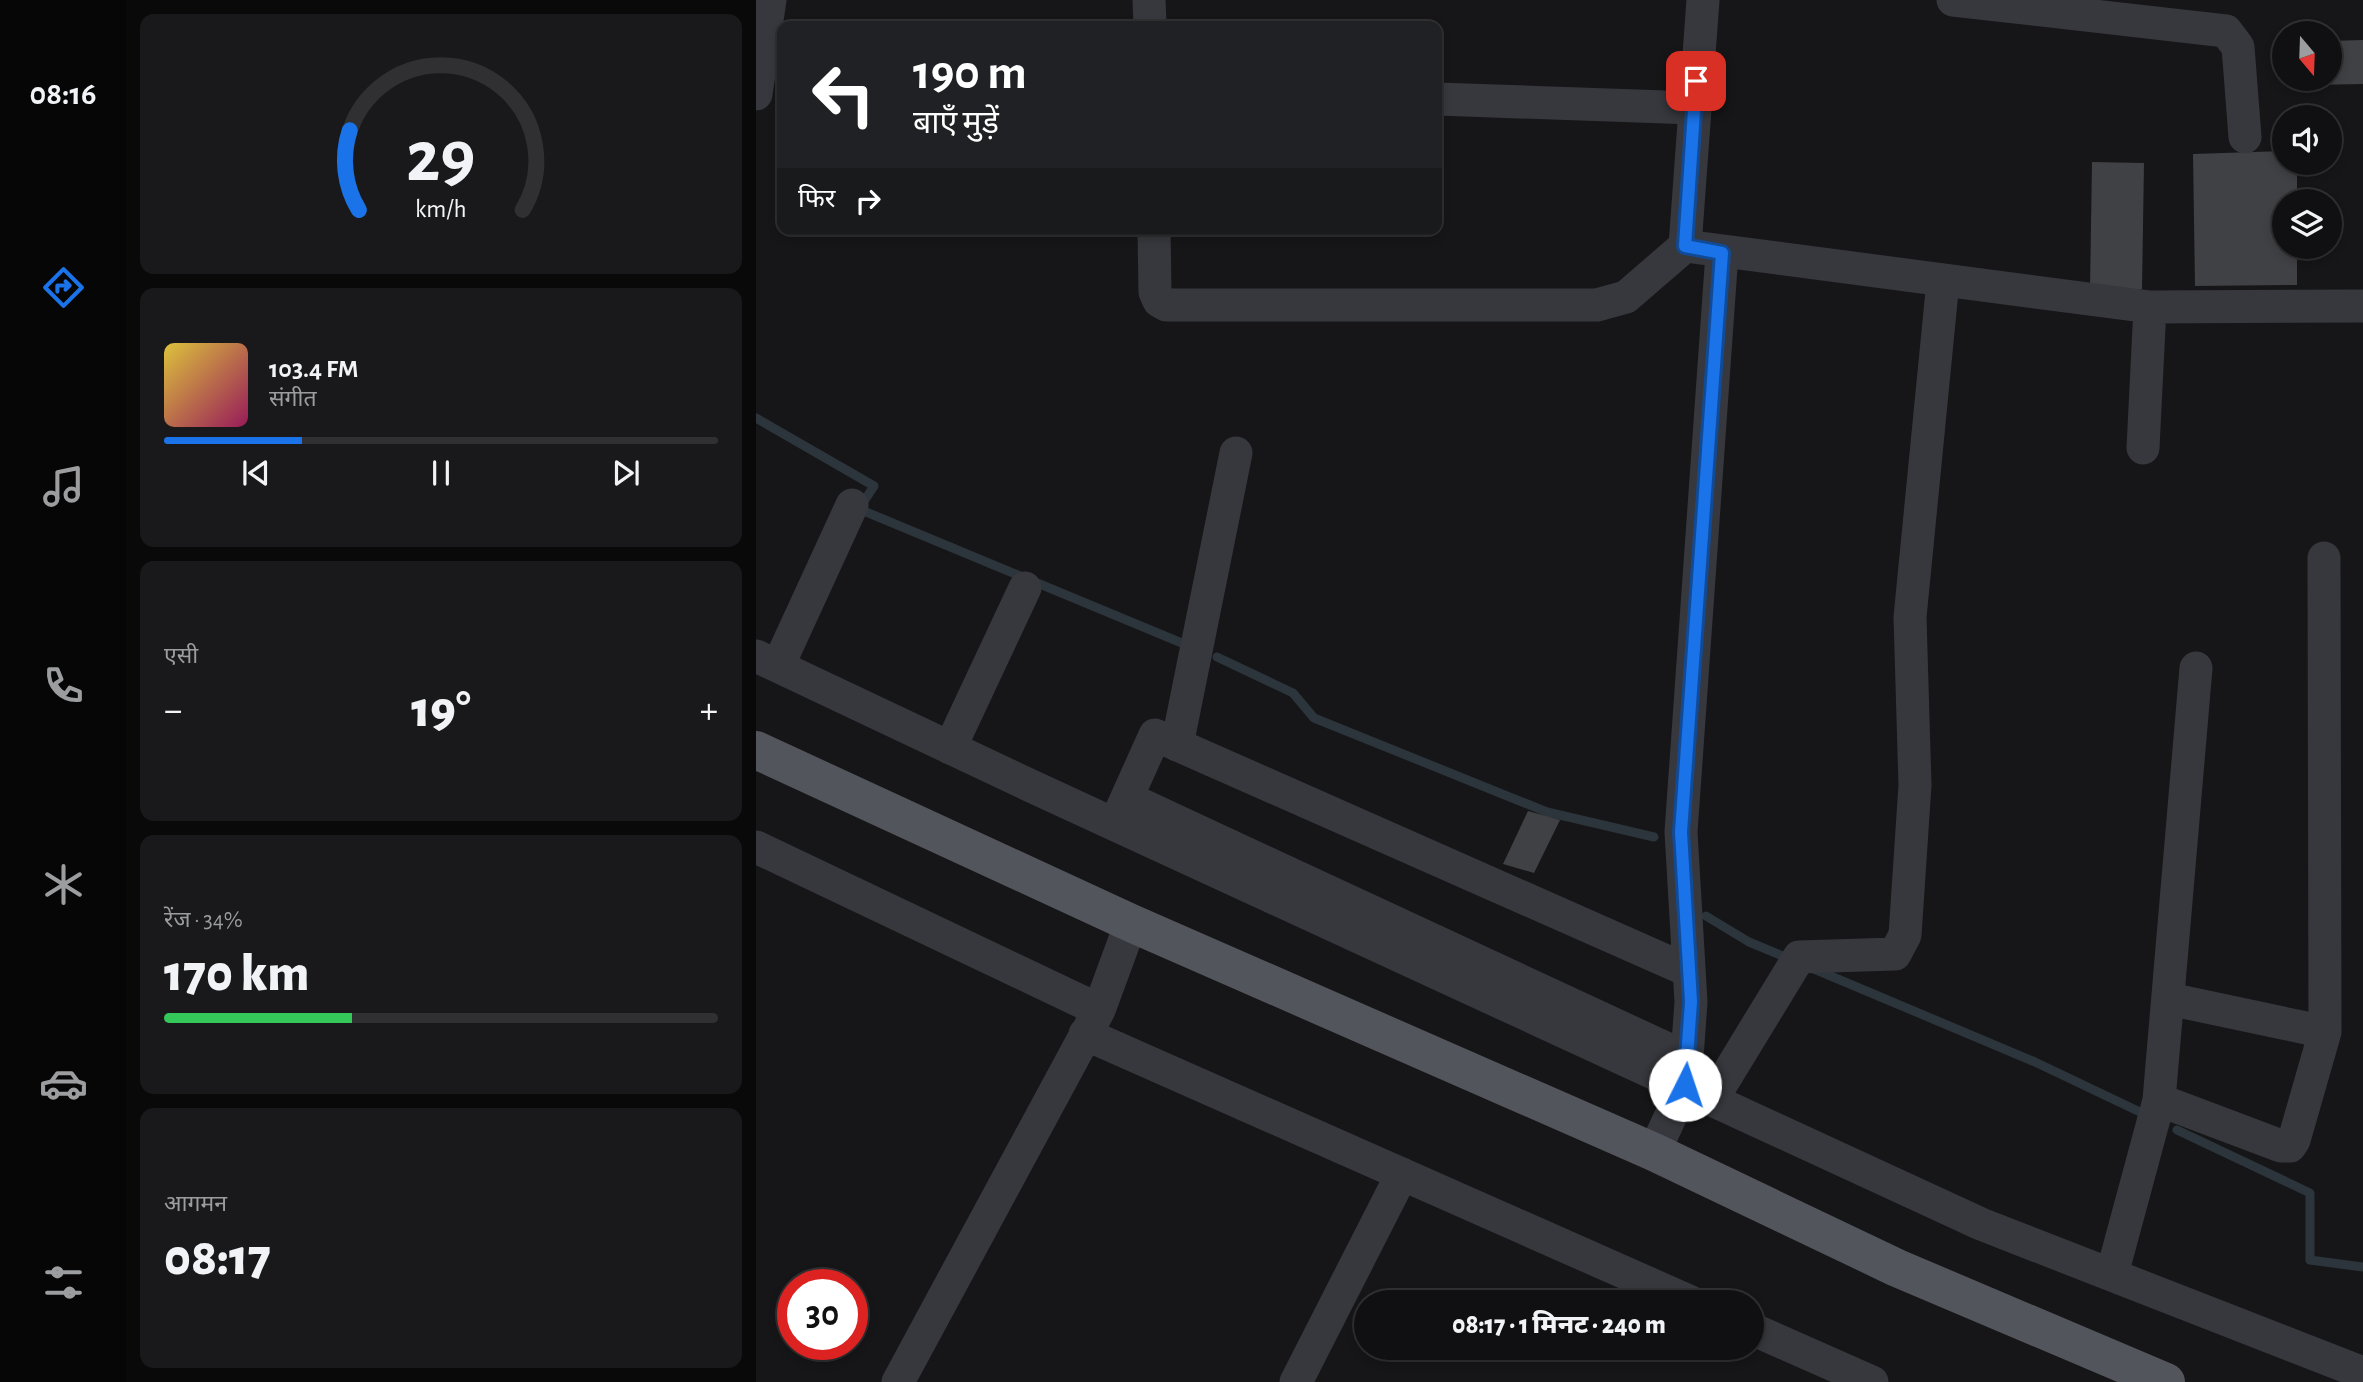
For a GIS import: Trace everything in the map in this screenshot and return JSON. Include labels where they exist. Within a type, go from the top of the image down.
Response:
[{"type":"main road","points":[[756,750],[1131,923],[1654,1152],[1897,1268],[2166,1382]]},
{"type":"street","points":[[763,79],[769,0]]},
{"type":"street","points":[[1149,0],[1150,21]]},
{"type":"street","points":[[1154,235],[1155,292],[1158,301],[1166,305],[1597,305],[1626,297],[1685,246],[1703,0]]},
{"type":"street","points":[[1953,0],[2202,14],[2226,31],[2238,47],[2245,137]]},
{"type":"street","points":[[1442,99],[1693,108]]},
{"type":"street","points":[[1685,246],[1722,253],[2150,307],[2363,306]]},
{"type":"street","points":[[1695,1081],[1681,832],[1722,253]]},
{"type":"street","points":[[1654,1152],[1695,1081],[1799,957],[1895,954],[1905,934],[1915,785],[1910,617],[1943,281]]},
{"type":"street","points":[[2143,447],[2150,307]]},
{"type":"street","points":[[1177,745],[1236,453]]},
{"type":"street","points":[[852,505],[767,661],[950,748],[1121,811],[1695,1081],[1981,1224],[2363,1373]]},
{"type":"street","points":[[2159,1100],[2281,1146],[2290,1146],[2294,1140],[2325,1032],[2324,558]]},
{"type":"street","points":[[950,748],[1025,587]]},
{"type":"street","points":[[2112,1274],[2159,1100],[2196,668]]},
{"type":"street","points":[[1121,811],[1155,735],[1689,971]]},
{"type":"street","points":[[756,848],[1092,1022],[1402,1174],[1664,1290]]},
{"type":"street","points":[[898,1382],[1092,1022],[1131,923]]},
{"type":"street","points":[[2169,999],[2325,1032]]},
{"type":"street","points":[[1296,1382],[1402,1174]]},
{"type":"street","points":[[1764,1334],[1872,1382]]},
{"type":"building","points":[[2363,40],[2363,84],[2342,84],[2342,41]]},
{"type":"building","points":[[2272,151],[2272,175],[2297,175],[2297,189],[2272,189],[2272,259],[2297,259],[2297,285],[2195,286],[2193,154]]},
{"type":"building","points":[[2092,162],[2144,163],[2142,289],[2090,289]]},
{"type":"building","points":[[1528,811],[1560,820],[1534,873],[1503,864]]},
{"type":"waterway","points":[[756,418],[874,486],[859,509],[1189,646]]},
{"type":"waterway","points":[[1217,657],[1293,693],[1314,718],[1547,812],[1654,837]]},
{"type":"waterway","points":[[1706,916],[1749,942],[1792,960]]},
{"type":"waterway","points":[[1814,969],[2035,1062],[2140,1112]]},
{"type":"waterway","points":[[2177,1130],[2310,1193],[2310,1260],[2363,1267]]},
{"type":"route","points":[[1685,1085],[1691,1002],[1681,832],[1722,253],[1685,246],[1696,81]]}]
